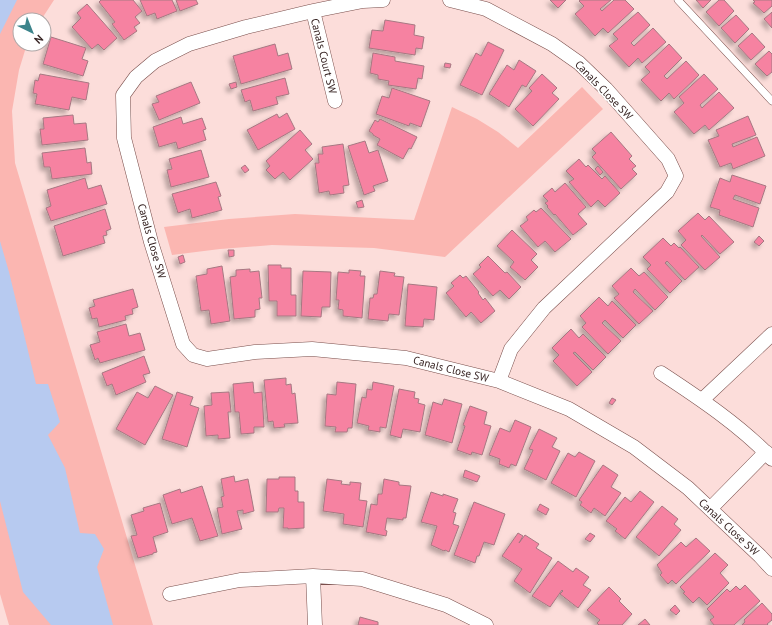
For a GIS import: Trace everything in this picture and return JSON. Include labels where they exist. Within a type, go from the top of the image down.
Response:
[{"type":"street","name":"Canals Close SW","points":[[383,0],[363,1],[313,11],[246,27],[189,44],[156,61],[136,77],[123,96],[124,138],[151,242],[183,344],[193,356],[207,359],[255,352],[312,349],[406,358],[499,381],[569,409],[634,447],[688,488],[772,569]]},
{"type":"street","name":"Canals Close SW","points":[[458,1],[486,9],[552,44],[579,63],[606,89],[668,159],[676,176],[667,192],[544,308],[511,349],[499,381]]},
{"type":"street","name":"Canals Court SW","points":[[313,11],[335,101]]},
{"type":"street","points":[[702,400],[772,334]]},
{"type":"street","points":[[661,373],[702,400],[769,456],[710,509]]},
{"type":"street","points":[[170,594],[240,580],[313,576],[362,579],[446,605],[486,625]]},
{"type":"street","points":[[313,576],[315,625]]},
{"type":"lane","points":[[678,0],[772,101]]},
{"type":"shaded area","points":[[0,0],[54,0],[46,12],[12,12],[12,52],[25,52],[19,70],[12,111],[15,163],[153,625],[9,625],[0,594]]},
{"type":"shaded area","points":[[582,87],[603,109],[445,257],[374,248],[272,245],[172,255],[164,227],[229,219],[295,214],[414,220],[452,107],[477,119],[498,132],[518,148]]},
{"type":"water","points":[[0,0],[17,0],[0,34]]},
{"type":"water","points":[[0,241],[36,384],[48,384],[60,422],[48,435],[65,468],[80,533],[95,534],[104,549],[97,567],[113,625],[51,625],[23,592],[0,501]]},
{"type":"building","points":[[101,0],[133,0],[142,11],[135,17],[140,23],[134,27],[137,31],[124,40],[112,24],[115,22],[99,2]]},
{"type":"building","points":[[140,0],[172,0],[177,11],[157,19],[155,13],[147,16]]},
{"type":"building","points":[[176,0],[196,0],[198,4],[180,11]]},
{"type":"building","points":[[550,0],[566,0],[558,8]]},
{"type":"building","points":[[611,0],[600,9],[602,11],[614,0],[625,0],[634,9],[608,33],[603,28],[595,36],[575,14],[584,6],[579,1]]},
{"type":"building","points":[[696,0],[711,0],[703,8]]},
{"type":"building","points":[[719,0],[724,0],[734,11],[719,26],[706,12]]},
{"type":"building","points":[[753,0],[772,0],[772,6],[764,13],[753,3],[755,2]]},
{"type":"building","points":[[87,4],[117,38],[104,50],[98,44],[92,49],[72,27],[81,18],[77,13]]},
{"type":"building","points":[[638,12],[650,25],[631,43],[634,46],[653,28],[666,42],[642,63],[638,58],[629,67],[609,46],[618,39],[613,34]]},
{"type":"building","points":[[772,12],[772,28],[764,19]]},
{"type":"building","points":[[736,15],[749,29],[735,43],[721,28]]},
{"type":"building","points":[[385,20],[415,25],[414,35],[424,37],[422,49],[416,48],[415,55],[369,48],[372,30],[383,31]]},
{"type":"building","points":[[752,33],[765,47],[751,60],[738,46]]},
{"type":"building","points":[[52,37],[86,48],[82,59],[88,61],[83,76],[43,64],[47,52],[52,52]]},
{"type":"building","points":[[488,42],[504,50],[482,95],[460,85],[476,53],[481,56]]},
{"type":"building","points":[[275,44],[278,56],[288,53],[292,69],[241,84],[233,56]]},
{"type":"building","points":[[669,44],[682,58],[664,76],[667,79],[686,61],[699,75],[674,99],[669,93],[661,101],[641,80],[650,72],[645,67]]},
{"type":"building","points":[[769,51],[772,54],[772,72],[767,76],[755,64]]},
{"type":"building","points":[[373,53],[395,57],[395,61],[424,66],[422,79],[418,78],[416,89],[388,85],[389,81],[378,79],[378,75],[370,73]]},
{"type":"building","points":[[519,60],[536,71],[526,87],[522,85],[509,107],[489,94],[507,65],[514,70]]},
{"type":"building","points":[[445,63],[451,64],[450,68],[444,67]]},
{"type":"building","points":[[40,74],[89,83],[86,100],[72,97],[69,110],[35,104],[37,94],[33,93],[35,80],[38,81]]},
{"type":"building","points":[[542,74],[557,88],[552,93],[559,99],[533,126],[515,109],[532,91],[529,88]]},
{"type":"building","points":[[704,74],[718,89],[700,105],[702,108],[719,92],[734,108],[709,130],[705,125],[694,134],[674,112],[684,103],[679,97]]},
{"type":"building","points":[[285,78],[289,94],[276,97],[278,104],[253,111],[250,100],[245,102],[241,90]]},
{"type":"building","points":[[191,82],[200,103],[159,120],[152,104],[159,102],[156,96]]},
{"type":"building","points":[[236,82],[237,87],[231,89],[229,84]]},
{"type":"building","points":[[392,88],[430,101],[421,127],[410,123],[409,126],[376,114],[382,96],[389,98]]},
{"type":"building","points":[[287,113],[295,129],[258,150],[247,130],[277,114],[279,118]]},
{"type":"building","points":[[73,115],[74,124],[86,123],[88,140],[42,145],[40,129],[44,129],[43,118]]},
{"type":"building","points":[[748,116],[756,135],[732,144],[733,147],[757,137],[765,156],[733,169],[731,163],[720,167],[708,140],[719,136],[716,130]]},
{"type":"building","points":[[181,117],[183,124],[202,118],[206,129],[203,130],[206,140],[178,149],[176,142],[159,147],[153,127]]},
{"type":"building","points":[[380,119],[417,137],[411,149],[409,148],[403,159],[377,145],[380,139],[369,131],[375,120],[378,122]]},
{"type":"building","points":[[300,130],[312,144],[305,150],[313,159],[290,180],[283,172],[275,179],[266,170],[270,166],[266,161]]},
{"type":"building","points":[[611,132],[632,156],[629,159],[636,166],[632,169],[637,174],[621,189],[592,157],[596,153],[592,149]]},
{"type":"building","points":[[365,141],[369,153],[378,150],[388,181],[373,186],[375,191],[364,195],[348,146]]},
{"type":"building","points":[[343,144],[349,185],[343,186],[344,193],[330,195],[329,191],[319,193],[315,163],[319,163],[318,154],[323,154],[322,147]]},
{"type":"building","points":[[85,148],[87,163],[91,162],[92,174],[52,179],[50,167],[44,167],[42,153]]},
{"type":"building","points":[[201,150],[209,177],[171,187],[167,170],[172,169],[169,159]]},
{"type":"building","points":[[579,159],[586,167],[588,165],[602,179],[605,176],[620,193],[605,207],[598,200],[591,207],[569,182],[574,179],[566,171]]},
{"type":"building","points":[[245,165],[249,170],[245,173],[241,168]]},
{"type":"building","points":[[598,166],[603,172],[600,175],[595,169]]},
{"type":"building","points":[[732,175],[766,186],[760,204],[735,195],[733,199],[759,208],[753,227],[719,215],[720,210],[710,207],[720,178],[730,182]]},
{"type":"building","points":[[85,178],[88,189],[101,185],[107,204],[51,221],[46,208],[51,206],[47,190]]},
{"type":"building","points":[[216,182],[221,196],[218,197],[222,210],[192,218],[190,209],[178,213],[172,194]]},
{"type":"building","points":[[565,183],[586,207],[578,214],[587,224],[573,235],[547,207],[548,206],[545,203],[548,201],[543,196],[552,188],[555,192]]},
{"type":"building","points":[[362,200],[364,207],[358,208],[356,202]]},
{"type":"building","points":[[541,208],[571,239],[555,252],[545,241],[538,247],[520,226],[528,220],[526,217],[534,210],[536,212]]},
{"type":"building","points":[[105,209],[111,229],[106,231],[107,235],[103,236],[105,243],[63,256],[54,226]]},
{"type":"building","points":[[698,213],[705,220],[709,216],[734,242],[720,254],[702,235],[701,236],[720,257],[705,270],[681,245],[686,240],[678,231]]},
{"type":"building","points":[[512,230],[537,254],[531,260],[538,267],[525,280],[510,267],[514,262],[497,246]]},
{"type":"building","points":[[759,236],[764,241],[759,246],[754,242]]},
{"type":"building","points":[[663,238],[671,246],[674,243],[679,248],[680,247],[699,267],[685,280],[667,261],[665,263],[682,281],[670,293],[647,269],[651,265],[643,257]]},
{"type":"building","points":[[228,250],[234,250],[234,256],[229,257]]},
{"type":"building","points":[[183,255],[185,262],[180,264],[178,257]]},
{"type":"building","points":[[488,256],[505,273],[507,272],[521,287],[509,299],[500,290],[493,296],[473,274],[481,267],[479,265]]},
{"type":"building","points":[[268,265],[281,265],[281,268],[291,268],[291,295],[296,295],[296,316],[277,316],[277,301],[269,301]]},
{"type":"building","points":[[222,266],[230,321],[211,324],[209,310],[201,311],[196,276],[207,274],[207,269]]},
{"type":"building","points":[[631,268],[639,276],[644,272],[668,297],[655,310],[635,289],[633,292],[653,311],[639,324],[614,298],[619,294],[612,286]]},
{"type":"building","points":[[250,269],[250,272],[259,271],[262,298],[259,298],[260,309],[255,310],[255,317],[234,319],[230,277],[236,276],[236,270]]},
{"type":"building","points":[[349,270],[361,271],[360,276],[365,276],[362,318],[343,316],[343,310],[338,309],[339,300],[336,300],[338,272],[349,273]]},
{"type":"building","points":[[303,271],[331,272],[330,307],[322,307],[321,317],[301,316]]},
{"type":"building","points":[[380,271],[395,273],[394,276],[404,277],[399,315],[389,314],[388,321],[368,319],[370,298],[373,298],[374,294],[377,294]]},
{"type":"building","points":[[460,275],[463,278],[466,276],[479,292],[478,293],[483,300],[485,298],[495,311],[481,323],[471,312],[466,317],[446,293],[454,286],[451,283]]},
{"type":"building","points":[[408,284],[437,287],[434,320],[424,319],[423,327],[405,326]]},
{"type":"building","points":[[133,289],[138,307],[132,309],[133,314],[125,316],[126,320],[99,327],[97,318],[92,319],[89,308],[95,306],[93,300]]},
{"type":"building","points":[[599,297],[608,306],[612,301],[636,325],[623,338],[605,320],[602,323],[621,341],[608,354],[582,327],[586,323],[580,316]]},
{"type":"building","points":[[126,324],[129,336],[140,333],[145,350],[100,363],[98,358],[95,360],[90,345],[100,342],[97,332]]},
{"type":"building","points":[[571,329],[579,338],[583,334],[606,357],[593,370],[575,352],[573,353],[592,372],[577,386],[553,361],[559,355],[552,348]]},
{"type":"building","points":[[144,356],[150,373],[143,375],[146,382],[116,395],[112,384],[107,386],[102,373]]},
{"type":"building","points":[[286,378],[286,385],[291,384],[292,394],[295,393],[298,423],[284,424],[285,427],[274,428],[273,421],[268,422],[264,380]]},
{"type":"building","points":[[253,382],[254,393],[262,392],[264,427],[254,427],[254,433],[241,434],[239,412],[235,412],[233,384]]},
{"type":"building","points":[[337,382],[356,384],[352,428],[348,428],[347,432],[335,432],[336,427],[325,426],[327,394],[336,395]]},
{"type":"building","points":[[373,382],[394,386],[386,428],[380,427],[380,432],[368,430],[369,426],[357,423],[362,397],[366,398],[367,389],[372,390]]},
{"type":"building","points":[[155,386],[173,395],[145,445],[116,429],[137,392],[148,398]]},
{"type":"building","points":[[399,389],[415,392],[414,398],[419,399],[418,403],[425,405],[420,432],[403,429],[401,438],[390,435]]},
{"type":"building","points":[[177,392],[193,397],[190,405],[199,408],[187,447],[162,439]]},
{"type":"building","points":[[229,392],[231,412],[228,412],[230,438],[218,439],[218,435],[206,436],[204,406],[212,405],[211,393]]},
{"type":"building","points":[[612,398],[616,400],[612,405],[609,403]]},
{"type":"building","points":[[444,399],[462,404],[452,443],[425,435],[433,402],[442,405]]},
{"type":"building","points":[[470,406],[487,412],[484,424],[491,426],[482,455],[472,452],[471,455],[457,450],[465,426],[463,425]]},
{"type":"building","points":[[515,420],[531,427],[516,466],[511,464],[509,468],[499,464],[500,459],[489,455],[500,428],[510,432]]},
{"type":"building","points":[[539,429],[557,438],[552,447],[560,451],[546,480],[524,469],[533,450],[529,449]]},
{"type":"building","points":[[579,452],[595,461],[576,497],[551,483],[568,453],[575,457]]},
{"type":"building","points":[[603,465],[618,475],[611,487],[621,493],[605,516],[594,508],[591,513],[580,505],[582,502],[579,500]]},
{"type":"building","points":[[465,470],[480,476],[477,482],[463,477]]},
{"type":"building","points":[[234,476],[235,482],[248,479],[254,511],[243,514],[243,510],[237,511],[242,529],[222,534],[217,508],[223,507],[221,497],[224,496],[221,479]]},
{"type":"building","points":[[279,477],[295,477],[295,491],[298,491],[298,502],[304,502],[304,528],[283,528],[284,508],[279,508],[278,512],[266,512],[267,479],[279,479]]},
{"type":"building","points":[[327,479],[342,481],[341,484],[350,485],[350,482],[361,483],[359,500],[367,501],[363,527],[343,524],[344,514],[323,511]]},
{"type":"building","points":[[384,479],[399,482],[399,485],[411,486],[406,518],[403,518],[403,520],[387,518],[385,530],[387,531],[386,536],[366,532],[371,504],[377,505],[378,494],[382,494]]},
{"type":"building","points":[[202,486],[218,536],[200,541],[192,518],[172,524],[163,495],[180,489],[181,493]]},
{"type":"building","points":[[640,491],[654,502],[625,539],[615,531],[617,529],[606,521],[625,497],[631,502]]},
{"type":"building","points":[[431,492],[458,499],[453,512],[456,513],[453,524],[459,526],[449,552],[431,545],[437,526],[421,522]]},
{"type":"building","points":[[474,502],[505,514],[494,545],[484,542],[475,563],[454,555]]},
{"type":"building","points":[[160,503],[168,532],[153,537],[157,552],[138,558],[131,536],[137,535],[131,515],[144,511],[143,508]]},
{"type":"building","points":[[540,504],[549,509],[546,515],[537,510]]},
{"type":"building","points":[[662,506],[678,519],[674,524],[681,530],[659,556],[636,537]]},
{"type":"building","points":[[518,533],[523,536],[519,543],[525,535],[539,544],[536,548],[552,558],[530,593],[514,581],[522,569],[502,556]]},
{"type":"building","points":[[590,533],[595,536],[590,542],[585,539]]},
{"type":"building","points":[[696,538],[710,551],[676,584],[672,580],[668,584],[660,575],[662,573],[657,565],[681,542],[686,547]]},
{"type":"building","points":[[715,553],[728,565],[720,573],[729,583],[707,605],[699,597],[693,603],[683,593],[685,592],[680,587]]},
{"type":"building","points":[[558,561],[573,572],[576,568],[589,577],[583,585],[591,590],[578,608],[560,594],[563,591],[562,590],[550,607],[532,596]]},
{"type":"building","points":[[745,585],[760,601],[734,625],[714,625],[710,620],[714,617],[707,609],[727,589],[730,592],[736,586],[740,590]]},
{"type":"building","points":[[609,587],[621,599],[619,601],[632,614],[622,625],[599,625],[597,623],[600,620],[587,610]]},
{"type":"building","points":[[762,603],[772,614],[772,620],[767,624],[768,625],[742,625],[745,622],[744,620]]},
{"type":"building","points":[[675,605],[680,611],[676,615],[670,610]]},
{"type":"building","points":[[360,617],[378,622],[378,625],[358,625]]},
{"type":"building","points":[[645,619],[650,625],[638,625]]}]
